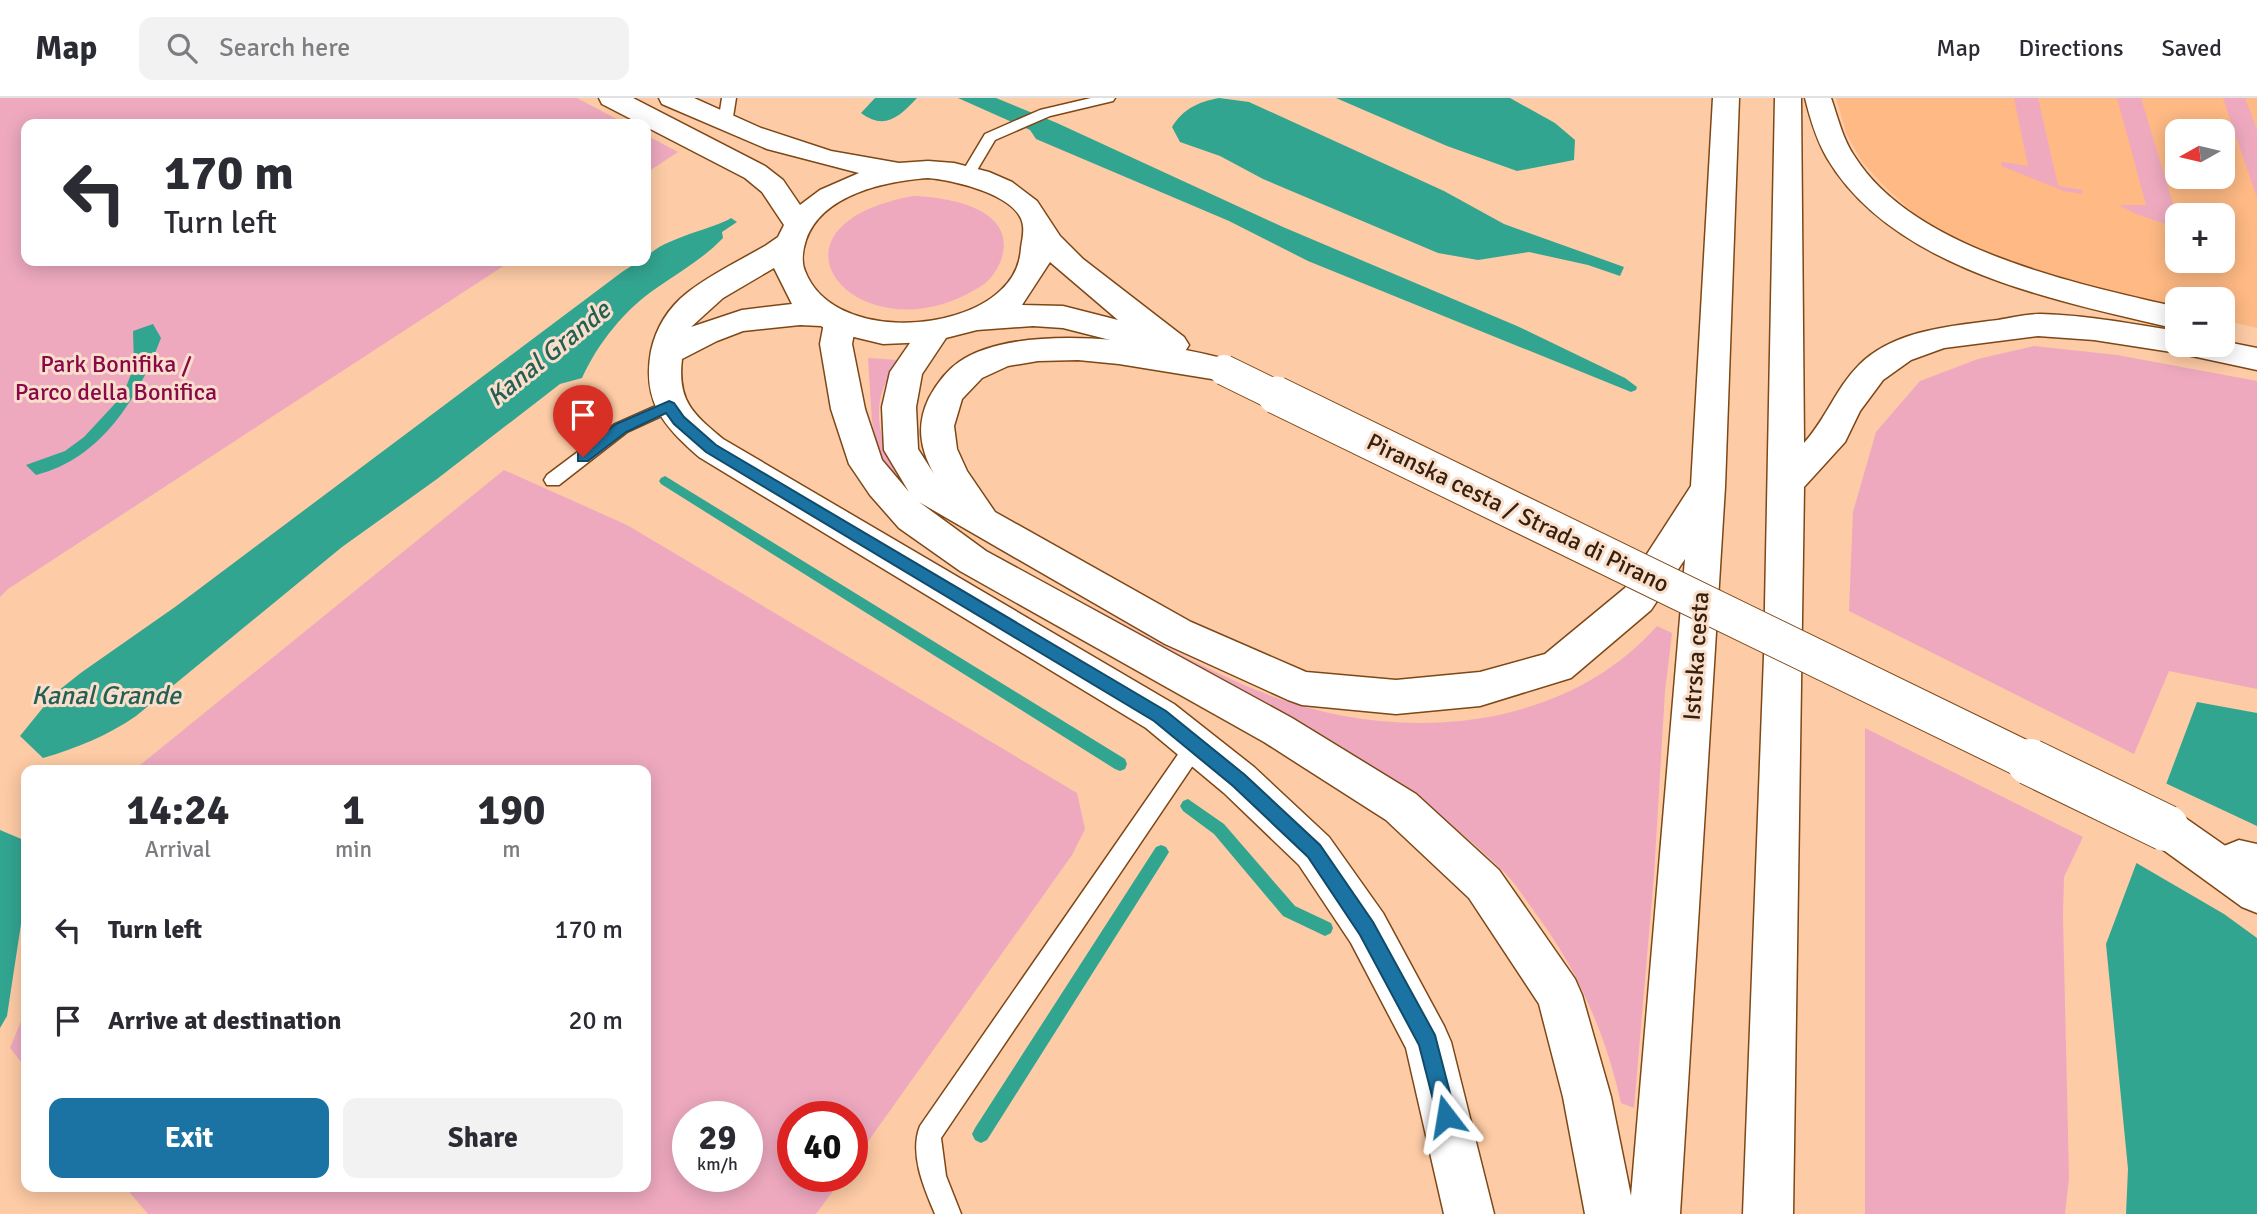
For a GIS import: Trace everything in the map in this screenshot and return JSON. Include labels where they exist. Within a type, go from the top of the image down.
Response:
[{"type":"main road","points":[[612,98],[755,172],[773,186],[794,234],[787,257],[789,273],[799,293],[832,319],[848,409],[866,464],[912,519],[973,561],[1278,730],[1401,807],[1484,884],[1559,995],[1587,1097],[1610,1214]]},
{"type":"main road","points":[[667,353],[715,327],[782,314],[832,319],[884,333],[934,332],[973,321],[1013,298],[1029,280],[1038,262],[1041,242],[1038,225],[1026,206],[1004,188],[968,174],[825,160],[779,147],[727,111],[672,98]]},
{"type":"main road","name":"Istrska cesta","points":[[1655,1214],[1708,487],[1726,98]]},
{"type":"main road","points":[[1768,1214],[1779,885],[1790,346],[1788,98]]},
{"type":"main road","points":[[1818,98],[1828,131],[1846,165],[1868,191],[1901,218],[1948,247],[2008,274],[2043,286],[2165,315]]},
{"type":"main road","points":[[911,170],[873,177],[826,198],[773,256],[719,287],[691,308],[673,329],[663,370],[664,390],[669,406],[679,420],[711,448],[1160,716],[1239,780],[1314,851],[1367,928],[1428,1042],[1469,1214]]},
{"type":"main road","name":"Piranska cesta / Strada di Pirano","points":[[1038,225],[1049,242],[1073,267],[1173,345],[2252,872]]},
{"type":"main road","name":"Piranska cesta / Strada di Pirano","points":[[973,321],[1032,315],[1078,336],[1173,345]]},
{"type":"main road","points":[[1786,485],[1833,433],[1845,407],[1871,372],[1900,352],[1940,338],[2038,325],[2094,329],[2165,340]]},
{"type":"main road","points":[[934,332],[906,372],[900,407],[901,450],[926,490],[985,526],[1178,633],[1302,688],[1396,697],[1480,689],[1557,667],[1638,599],[1708,487]]},
{"type":"main road","points":[[2235,332],[2257,337]]},
{"type":"main road","points":[[985,526],[951,472],[937,437],[941,406],[956,381],[983,362],[1012,353],[1041,349],[1078,336],[1118,354],[1224,370]]},
{"type":"main road","points":[[2235,354],[2257,359]]},
{"type":"lane","points":[[968,174],[990,137],[1045,113],[1108,98]]},
{"type":"lane","points":[[553,480],[621,428],[669,406]]},
{"type":"lane","points":[[948,1214],[935,1184],[928,1157],[929,1135],[1195,746]]},
{"type":"shaded area","points":[[1836,98],[2257,98],[2257,328],[2235,323],[2235,287],[2165,287],[2165,307],[2076,286],[1982,253],[1915,214],[1863,163],[1847,135]]},
{"type":"green space","name":"Park Bonifika / Parco della Bonifica","points":[[0,98],[577,98],[617,119],[21,119],[21,266],[503,266],[8,589],[0,597]]},
{"type":"green space","points":[[2014,98],[2038,98],[2058,186],[2082,190],[2083,194],[2064,191],[2001,166],[2002,162],[2028,166]]},
{"type":"green space","points":[[2117,98],[2141,98],[2165,177],[2165,189],[2169,189],[2173,203],[2165,203],[2165,224],[2119,205],[2146,205]]},
{"type":"green space","points":[[2223,98],[2245,98],[2257,130],[2257,198],[2235,133],[2235,119],[2230,119]]},
{"type":"green space","points":[[651,138],[678,152],[651,170]]},
{"type":"green space","points":[[913,196],[961,203],[990,217],[1000,228],[1004,242],[997,268],[978,288],[934,306],[894,309],[861,299],[838,281],[828,258],[836,234],[863,212]]},
{"type":"green space","points":[[2034,346],[2117,355],[2257,381],[2257,689],[2169,671],[2134,754],[1849,611],[1853,512],[1876,432],[1920,381],[1978,359]]},
{"type":"green space","points":[[868,358],[897,360],[880,398],[879,418],[885,447],[907,486],[952,527],[1005,561],[932,520],[882,465],[872,422]]},
{"type":"green space","points":[[504,470],[627,525],[1077,793],[1085,829],[1072,855],[868,1142],[868,1101],[777,1101],[777,1192],[832,1192],[816,1214],[148,1214],[129,1192],[651,1192],[651,765],[140,765]]},
{"type":"green space","points":[[1007,563],[1198,664],[1245,685],[1319,710],[1371,720],[1423,723],[1476,719],[1526,708],[1574,689],[1618,662],[1657,626],[1672,633],[1665,691],[1654,875],[1634,1108],[1621,1103],[1607,1050],[1587,1000],[1562,952],[1516,885],[1479,848],[1394,782]]},
{"type":"green space","points":[[1865,728],[2083,837],[2064,877],[2069,1178],[2065,1214],[1865,1214]]},
{"type":"green space","points":[[21,1021],[21,1062],[10,1048]]},
{"type":"water","points":[[875,98],[917,98],[892,119],[877,121],[861,113]]},
{"type":"water","points":[[958,98],[996,98],[1057,123],[1283,227],[1517,326],[1625,378],[1637,387],[1636,390],[1631,392],[1308,261],[1229,221],[1036,139],[1030,130]]},
{"type":"water","points":[[1219,98],[1249,102],[1444,191],[1504,224],[1624,267],[1620,276],[1588,265],[1529,252],[1478,260],[1438,253],[1263,179],[1220,156],[1180,142],[1172,127],[1181,115],[1192,107]]},
{"type":"water","points":[[1336,98],[1510,98],[1555,123],[1575,140],[1574,160],[1517,171],[1447,146]]},
{"type":"water","name":"Kanal Grande","points":[[731,218],[737,222],[722,232],[723,238],[716,245],[646,296],[624,316],[604,340],[582,378],[560,384],[437,479],[342,547],[136,716],[91,741],[43,758],[20,736],[54,694],[82,672],[175,607],[622,272],[631,266],[651,266],[651,253],[659,247]]},
{"type":"water","points":[[153,324],[161,338],[141,382],[115,423],[80,455],[59,467],[36,475],[26,465],[65,451],[84,437],[123,395],[134,366],[133,331]]},
{"type":"water","points":[[2197,702],[2257,713],[2257,1214],[2126,1214],[2128,1169],[2106,944]]},
{"type":"water","points":[[0,830],[21,839],[21,924],[7,1016],[0,1028]]},
{"type":"pier","points":[[2163,782],[2257,826],[2257,938],[2224,914],[2133,861]]},
{"type":"waterway","points":[[665,481],[1120,764]]},
{"type":"waterway","points":[[1188,806],[1219,829],[1289,911],[1325,928]]},
{"type":"waterway","points":[[981,1134],[1161,852]]},
{"type":"route","points":[[583,457],[621,428],[669,406],[679,420],[711,448],[1160,716],[1239,780],[1314,851],[1367,928],[1428,1042],[1446,1116]]}]
